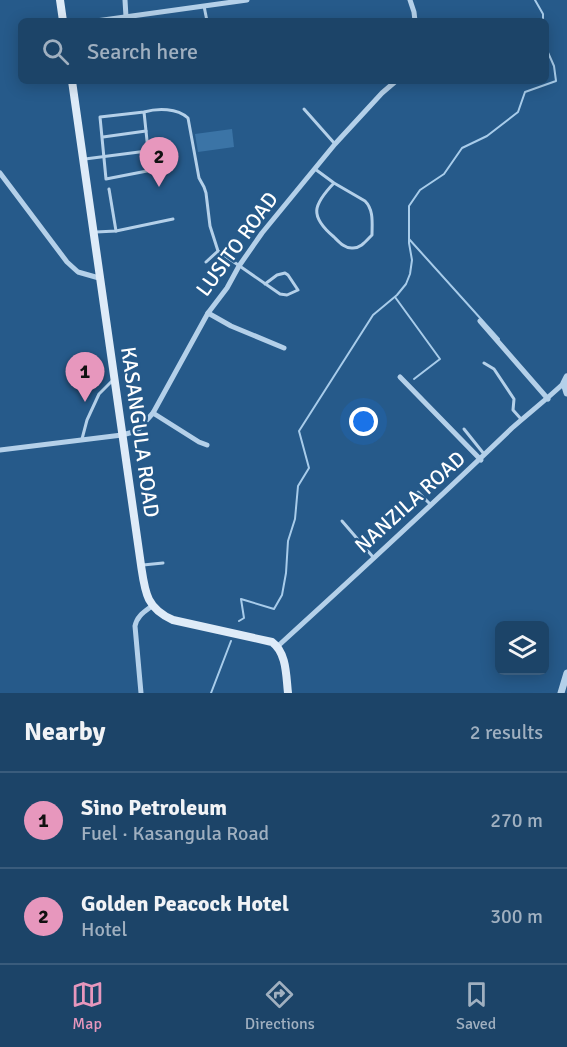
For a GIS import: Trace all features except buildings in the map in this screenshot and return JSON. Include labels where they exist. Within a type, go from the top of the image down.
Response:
[{"type":"main road","points":[[60,0],[63,18]]},
{"type":"main road","name":"KASANGULA ROAD","points":[[72,84],[141,565],[152,606]]},
{"type":"main road","points":[[152,606],[173,620],[265,640],[278,646],[283,655],[288,693]]},
{"type":"street","points":[[125,0],[126,17]]},
{"type":"street","points":[[118,18],[247,0]]},
{"type":"street","points":[[410,0],[415,18]]},
{"type":"street","name":"LUSITO ROAD","points":[[122,435],[137,430],[153,413],[208,314],[262,233],[335,144],[392,84]]},
{"type":"street","points":[[0,173],[67,262],[78,272],[99,278]]},
{"type":"street","points":[[208,314],[284,348]]},
{"type":"street","points":[[480,321],[548,399]]},
{"type":"street","points":[[400,377],[483,458]]},
{"type":"street","points":[[565,380],[567,393]]},
{"type":"street","name":"NANZILA ROAD","points":[[278,646],[522,420],[548,399],[565,380]]},
{"type":"street","points":[[153,413],[207,445]]},
{"type":"street","points":[[0,450],[122,435]]},
{"type":"street","points":[[141,693],[135,626],[141,614],[152,606]]},
{"type":"street","points":[[561,693],[567,673]]},
{"type":"lane","points":[[304,109],[335,144]]},
{"type":"lane","points":[[144,112],[150,169],[106,179],[100,117],[151,110],[177,110],[183,113],[188,118],[199,178],[206,193],[210,226],[218,251],[239,266],[265,284],[280,294],[287,295],[298,290],[285,273],[277,275],[265,284]]},
{"type":"lane","points":[[102,137],[146,131]]},
{"type":"lane","points":[[83,159],[148,151]]},
{"type":"lane","points":[[315,169],[365,201],[372,210],[372,235],[360,247],[346,248],[322,226],[317,218],[318,203],[334,183]]},
{"type":"lane","points":[[109,189],[116,231]]},
{"type":"lane","points":[[94,232],[116,231],[173,219]]},
{"type":"lane","points":[[206,262],[218,251]]},
{"type":"lane","points":[[484,363],[494,369],[502,380],[514,399],[513,410],[522,420]]},
{"type":"lane","points":[[81,439],[99,394],[114,379]]},
{"type":"lane","points":[[464,429],[483,458]]},
{"type":"lane","points":[[418,492],[431,506]]},
{"type":"lane","points":[[342,521],[373,557]]},
{"type":"lane","points":[[141,565],[162,563]]},
{"type":"shaded area","points":[[232,129],[234,147],[198,152],[195,134]]},
{"type":"waterway","points":[[535,0],[543,18]]},
{"type":"waterway","points":[[549,55],[554,66],[556,81],[549,83]]},
{"type":"waterway","points":[[239,621],[244,618],[241,599],[274,609],[282,595],[288,541],[295,519],[298,486],[309,468],[299,431],[373,315],[397,295],[406,284],[412,260],[409,243],[409,206],[420,190],[444,174],[462,148],[487,136],[518,112],[525,92],[548,84]]},
{"type":"waterway","points":[[409,239],[499,339]]},
{"type":"waterway","points":[[395,297],[440,359],[414,379]]},
{"type":"waterway","points":[[211,693],[231,641]]},
{"type":"place","name":"Golden Peacock Hotel","points":[[159,187]]},
{"type":"place","name":"Sino Petroleum","points":[[85,402]]}]
